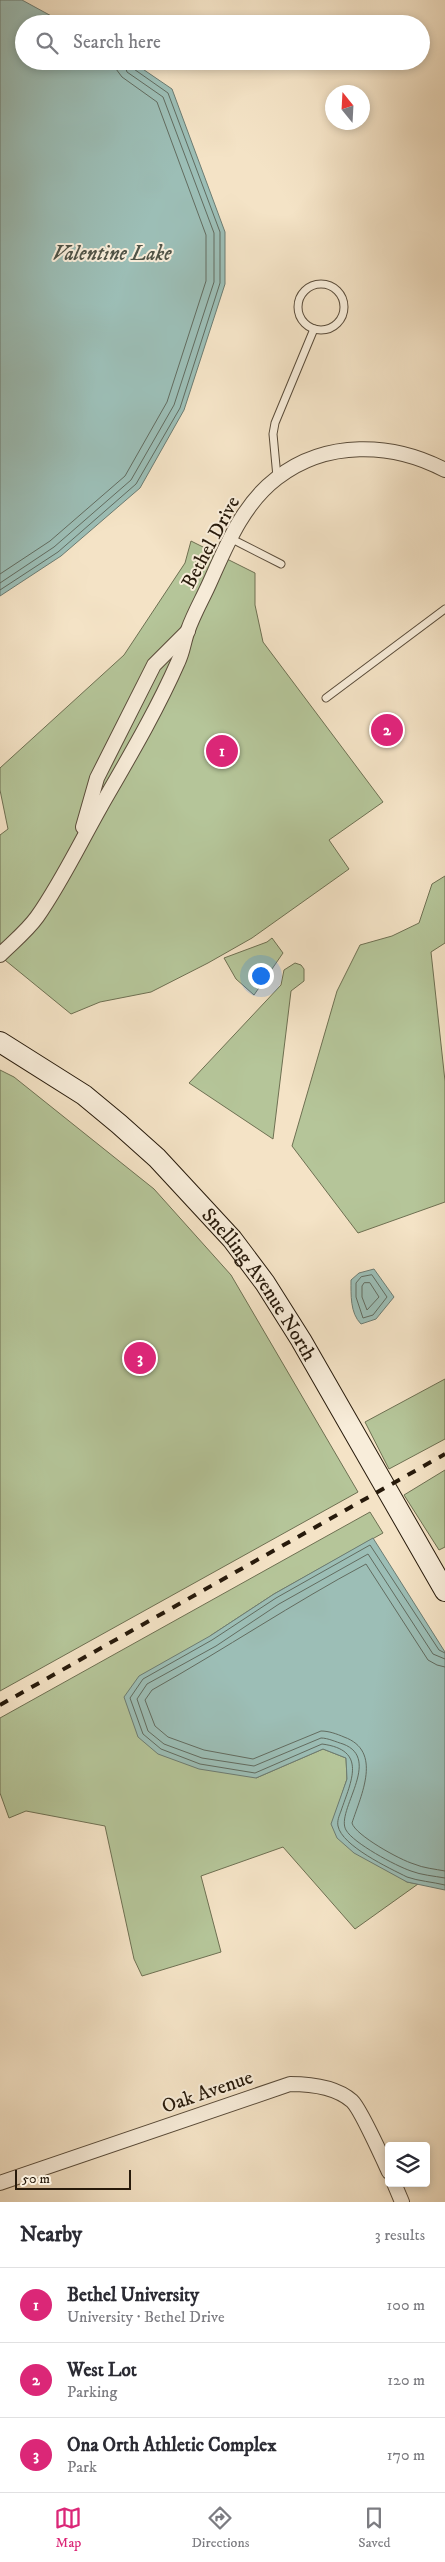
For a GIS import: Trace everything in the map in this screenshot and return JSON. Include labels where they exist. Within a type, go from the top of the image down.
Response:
[{"type":"street","name":"Bethel Drive","points":[[0,956],[36,918],[147,724],[179,660],[188,630],[230,538],[248,508],[277,477],[312,459],[346,449],[388,450],[422,459],[445,470]]},
{"type":"street","name":"Bethel Drive","points":[[77,848],[101,769],[154,665],[188,630]]},
{"type":"street","name":"Snelling Avenue North","points":[[0,1042],[84,1095],[119,1124],[157,1158],[232,1239],[265,1283],[301,1340],[445,1591]]},
{"type":"street","name":"Oak Avenue","points":[[0,2183],[290,2084],[307,2084],[323,2088],[336,2092],[352,2101],[385,2164]]},
{"type":"street","points":[[396,2187],[402,2202]]},
{"type":"lane","points":[[319,284],[329,285],[341,296],[344,312],[340,320],[332,327],[314,329],[305,323],[300,314],[298,304],[302,294],[311,287],[319,284]]},
{"type":"lane","points":[[277,477],[273,434],[275,423],[314,329]]},
{"type":"lane","points":[[230,538],[281,564]]},
{"type":"lane","points":[[326,698],[445,609]]},
{"type":"green space","points":[[191,541],[255,573],[255,605],[263,642],[383,802],[329,840],[349,869],[252,938],[151,992],[100,1002],[71,1014],[0,956],[0,835],[8,829],[0,790],[0,768],[124,655],[185,563]]},
{"type":"green space","points":[[445,876],[445,943],[431,952],[445,1081],[445,1202],[358,1233],[292,1146],[337,991],[360,945],[392,936],[419,923],[432,884]]},
{"type":"green space","points":[[272,938],[283,953],[254,995],[236,979],[224,958],[267,942]]},
{"type":"green space","points":[[295,963],[301,965],[304,969],[304,981],[291,991],[273,1139],[189,1083],[281,985],[284,970]]},
{"type":"green space","points":[[0,1070],[14,1077],[154,1189],[231,1275],[358,1492],[0,1691]]},
{"type":"green space","points":[[445,1379],[445,1439],[389,1469],[365,1422]]},
{"type":"green space","points":[[445,1470],[445,1547],[439,1550],[404,1495]]},
{"type":"green space","points":[[370,1512],[383,1533],[274,1594],[210,1636],[256,1778],[323,1749],[346,1758],[347,1779],[332,1824],[407,1882],[418,1884],[355,1929],[283,1847],[201,1876],[221,1952],[142,1976],[134,1959],[105,1826],[26,1811],[9,1818],[0,1793],[0,1718]]},
{"type":"water","name":"Valentine Lake","points":[[0,0],[22,0],[50,15],[15,15],[15,70],[144,70],[172,89],[225,232],[225,284],[184,410],[140,488],[61,556],[0,596]]},
{"type":"water","points":[[374,1269],[394,1297],[376,1319],[361,1324],[357,1320],[353,1309],[351,1280],[359,1273]]},
{"type":"water","points":[[373,1538],[445,1652],[445,1890],[407,1882],[354,1853],[337,1838],[331,1824],[347,1779],[346,1758],[323,1749],[256,1778],[199,1769],[158,1754],[138,1737],[124,1697],[139,1676],[210,1636],[274,1594]]},
{"type":"railway","points":[[0,1705],[445,1454]]},
{"type":"place","name":"West Lot","points":[[387,730]]},
{"type":"place","name":"Bethel University","points":[[222,751]]},
{"type":"place","name":"Ona Orth Athletic Complex","points":[[140,1358]]}]
